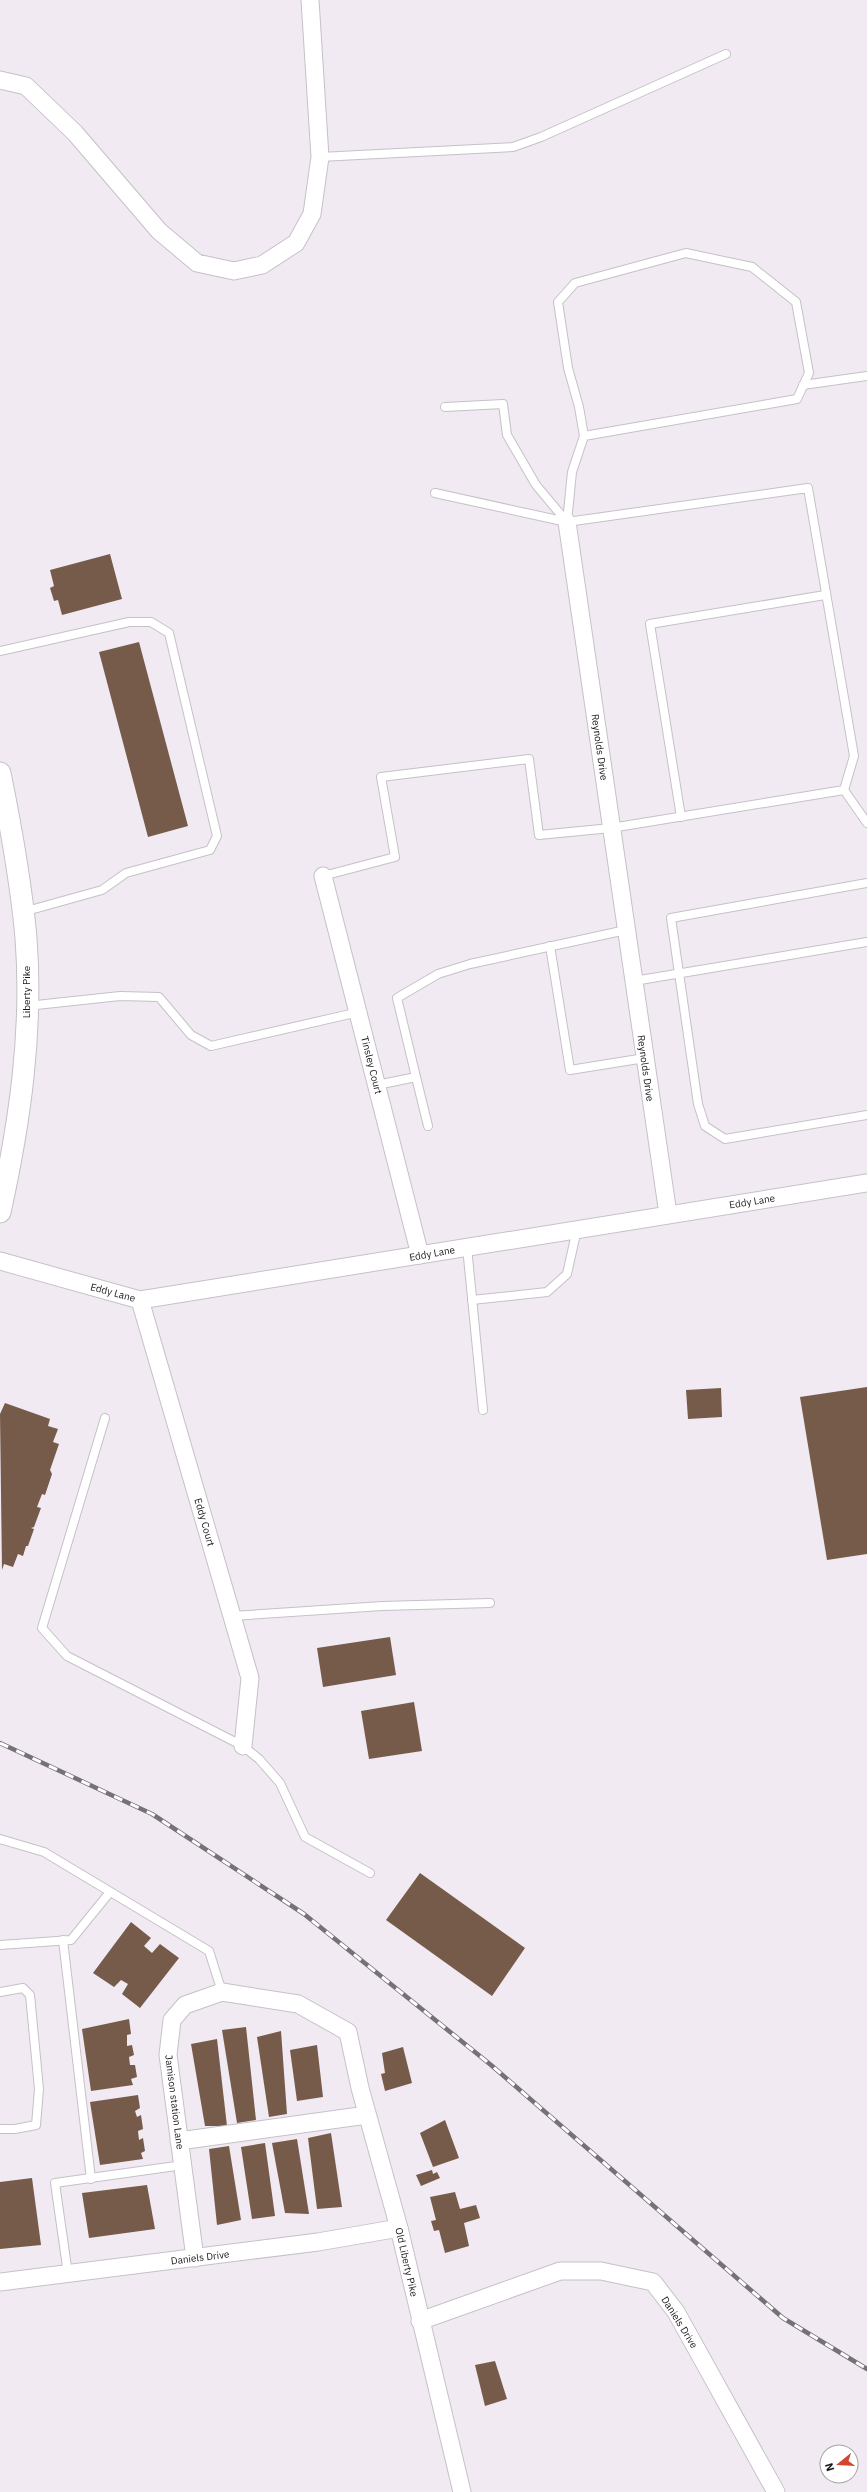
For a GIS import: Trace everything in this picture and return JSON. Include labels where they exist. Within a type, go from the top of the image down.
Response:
[{"type":"street","points":[[0,80],[26,86],[75,133],[159,231],[197,263],[234,271],[262,265],[296,243],[312,214],[320,157],[310,0]]},
{"type":"street","name":"Reynolds Drive","points":[[567,522],[668,1214]]},
{"type":"street","name":"Liberty Pike","points":[[0,773],[16,855],[23,912],[26,939],[27,1007],[22,1092],[14,1150],[0,1212]]},
{"type":"street","name":"Tinsley Court","points":[[323,876],[420,1255]]},
{"type":"street","name":"Eddy Lane","points":[[0,1261],[140,1300],[867,1183]]},
{"type":"street","name":"Eddy Court","points":[[140,1300],[250,1678],[244,1746]]},
{"type":"street","name":"Jamison station Lane","points":[[195,2258],[168,2055],[172,2020],[185,2005],[222,1992],[298,2004],[348,2032]]},
{"type":"street","name":"Old Liberty Pike","points":[[348,2032],[367,2115],[399,2228],[462,2492]]},
{"type":"street","points":[[179,2141],[367,2115]]},
{"type":"street","name":"Daniels Drive","points":[[0,2282],[318,2242],[399,2228]]},
{"type":"street","name":"Daniels Drive","points":[[420,2321],[560,2271],[601,2271],[653,2282],[676,2312],[776,2492]]},
{"type":"lane","points":[[320,157],[513,146],[542,137],[726,54]]},
{"type":"lane","points":[[567,522],[572,472],[584,436],[579,407],[568,368],[558,302],[576,283],[686,253],[752,267],[796,302],[809,373],[797,398],[584,436]]},
{"type":"lane","points":[[803,384],[867,376]]},
{"type":"lane","points":[[445,407],[503,404],[506,435],[536,485],[567,522]]},
{"type":"lane","points":[[435,493],[567,522],[808,488],[825,595],[854,756],[844,790]]},
{"type":"lane","points":[[681,817],[650,624],[825,595]]},
{"type":"lane","points":[[0,651],[129,622],[151,622],[169,633],[217,836],[210,850],[126,873],[102,890],[23,912]]},
{"type":"lane","points":[[323,876],[395,857],[381,777],[529,759],[539,835],[611,828],[844,790]]},
{"type":"lane","points":[[844,790],[867,823]]},
{"type":"lane","points":[[867,883],[671,918],[698,1104],[705,1126],[725,1139],[867,1115]]},
{"type":"lane","points":[[428,1126],[397,998],[438,974],[550,946],[626,930]]},
{"type":"lane","points":[[634,981],[867,942]]},
{"type":"lane","points":[[550,946],[570,1070],[645,1058]]},
{"type":"lane","points":[[27,1007],[120,996],[160,997],[192,1035],[211,1046],[359,1012]]},
{"type":"lane","points":[[377,1085],[416,1077]]},
{"type":"lane","points":[[472,1300],[547,1292],[567,1274],[577,1229]]},
{"type":"lane","points":[[467,1247],[483,1410]]},
{"type":"lane","points":[[105,1418],[42,1628],[67,1656],[244,1746],[259,1759],[280,1783],[305,1837],[370,1873]]},
{"type":"lane","points":[[232,1616],[382,1606],[490,1603]]},
{"type":"lane","points":[[0,1839],[44,1852],[209,1951],[222,1992]]},
{"type":"lane","points":[[0,1946],[71,1940],[110,1892]]},
{"type":"lane","points":[[63,1940],[90,2178]]},
{"type":"lane","points":[[0,1992],[23,1988],[30,1995],[39,2089],[36,2125],[15,2129],[0,2129]]},
{"type":"lane","points":[[68,2274],[55,2183],[183,2165]]},
{"type":"building","points":[[110,554],[122,599],[62,615],[58,600],[54,601],[50,588],[54,586],[50,570]]},
{"type":"building","points":[[139,642],[188,826],[148,837],[99,652]]},
{"type":"building","points":[[867,1387],[867,1554],[827,1560],[800,1397]]},
{"type":"building","points":[[721,1388],[722,1417],[688,1419],[686,1390]]},
{"type":"building","points":[[5,1403],[50,1419],[48,1426],[58,1429],[53,1442],[59,1444],[50,1470],[52,1474],[45,1495],[42,1494],[37,1507],[41,1508],[34,1527],[31,1528],[34,1529],[28,1546],[26,1546],[23,1556],[18,1554],[13,1567],[4,1564],[2,1570],[0,1414]]},
{"type":"building","points":[[390,1637],[396,1675],[323,1687],[317,1648]]},
{"type":"building","points":[[414,1702],[422,1751],[369,1759],[361,1711]]},
{"type":"building","points":[[420,1873],[525,1948],[492,1996],[386,1920]]},
{"type":"building","points":[[131,1922],[151,1938],[144,1946],[152,1953],[160,1944],[179,1958],[140,2008],[122,1994],[128,1984],[121,1980],[114,1987],[93,1973]]},
{"type":"building","points":[[129,2019],[131,2034],[127,2035],[127,2046],[132,2045],[134,2055],[129,2057],[130,2065],[135,2065],[137,2077],[131,2079],[133,2085],[91,2091],[82,2029]]},
{"type":"building","points":[[246,2027],[256,2120],[237,2123],[222,2030]]},
{"type":"building","points":[[281,2031],[287,2114],[269,2117],[257,2037]]},
{"type":"building","points":[[217,2039],[227,2126],[205,2126],[191,2044]]},
{"type":"building","points":[[317,2045],[323,2097],[297,2101],[290,2050]]},
{"type":"building","points":[[403,2047],[412,2083],[385,2091],[381,2074],[385,2073],[382,2053]]},
{"type":"building","points":[[138,2095],[140,2108],[135,2111],[137,2117],[141,2115],[143,2129],[138,2131],[139,2140],[143,2138],[145,2151],[141,2153],[143,2159],[100,2165],[90,2102]]},
{"type":"building","points":[[445,2120],[459,2158],[433,2167],[420,2133]]},
{"type":"building","points":[[331,2133],[342,2207],[317,2209],[308,2138]]},
{"type":"building","points":[[297,2139],[309,2214],[285,2213],[272,2143]]},
{"type":"building","points":[[265,2143],[275,2216],[252,2219],[241,2147]]},
{"type":"building","points":[[229,2146],[241,2220],[217,2225],[209,2149]]},
{"type":"building","points":[[432,2170],[433,2174],[437,2172],[440,2178],[421,2186],[416,2175]]},
{"type":"building","points":[[32,2178],[41,2245],[0,2249],[0,2182]]},
{"type":"building","points":[[147,2185],[155,2229],[89,2238],[82,2193]]},
{"type":"building","points":[[455,2192],[460,2209],[476,2205],[480,2218],[464,2223],[469,2246],[445,2253],[439,2230],[434,2231],[431,2221],[436,2220],[430,2197]]},
{"type":"building","points":[[495,2361],[507,2399],[485,2406],[475,2365]]},
{"type":"railway","points":[[0,1743],[152,1814],[304,1914],[491,2065],[783,2318],[867,2369]]}]
